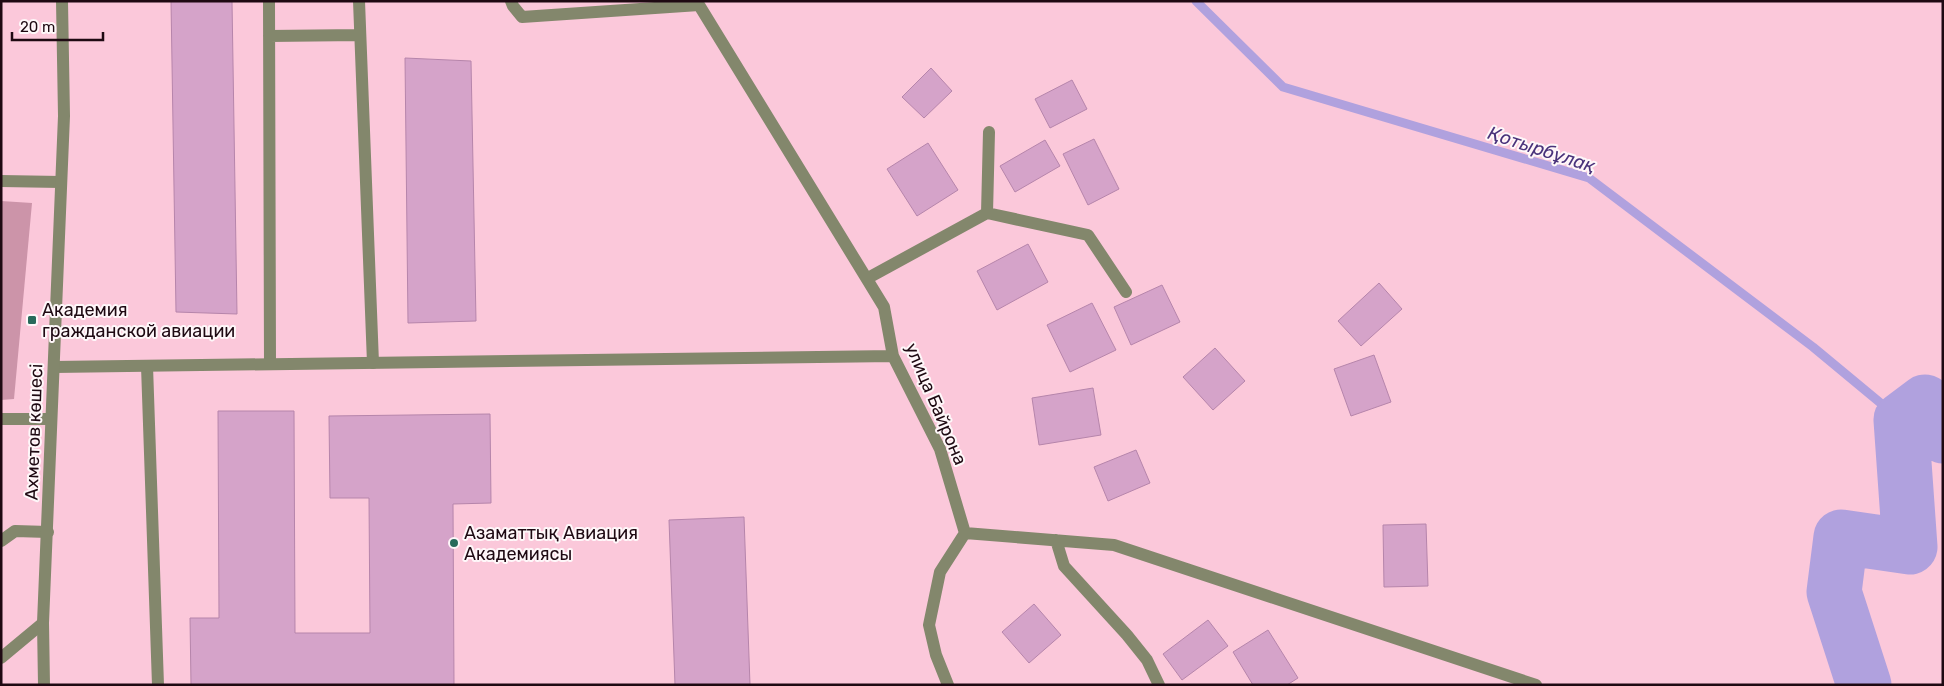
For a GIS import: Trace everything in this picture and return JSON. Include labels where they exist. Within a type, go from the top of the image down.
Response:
[{"type":"street","name":"Ахметов көшесі","points":[[44,685],[43,623],[48,532],[50,419],[54,367],[64,116],[62,1]]},
{"type":"street","points":[[269,1],[270,364]]},
{"type":"street","points":[[359,1],[372,363]]},
{"type":"street","points":[[511,1],[522,17],[697,3]]},
{"type":"street","name":"улица Байрона","points":[[697,3],[868,278],[884,307],[893,356],[940,449],[965,533]]},
{"type":"street","points":[[269,36],[360,35]]},
{"type":"street","points":[[987,213],[989,132]]},
{"type":"street","points":[[1,181],[61,182]]},
{"type":"street","points":[[868,278],[987,213],[1088,235],[1126,292]]},
{"type":"street","points":[[54,367],[893,356]]},
{"type":"street","points":[[147,366],[158,685]]},
{"type":"street","points":[[1,419],[50,419]]},
{"type":"street","points":[[1,541],[15,531],[48,532]]},
{"type":"street","points":[[948,685],[936,655],[929,625],[940,572],[965,533],[1114,545],[1536,685]]},
{"type":"street","points":[[1056,540],[1064,566],[1137,647],[1147,660],[1159,685]]},
{"type":"street","points":[[1,658],[43,623]]},
{"type":"shaded area","points":[[1,201],[32,203],[14,399],[1,400]]},
{"type":"building","points":[[171,1],[232,1],[237,314],[176,312]]},
{"type":"building","points":[[405,58],[471,61],[476,321],[408,323]]},
{"type":"building","points":[[931,68],[952,91],[924,118],[902,97]]},
{"type":"building","points":[[1072,80],[1087,109],[1050,128],[1035,99]]},
{"type":"building","points":[[1094,139],[1119,189],[1088,205],[1063,154]]},
{"type":"building","points":[[1045,140],[1060,166],[1015,192],[1000,166]]},
{"type":"building","points":[[928,143],[958,190],[917,216],[887,169]]},
{"type":"building","points":[[1028,244],[1048,282],[997,310],[977,271]]},
{"type":"building","points":[[1379,283],[1402,309],[1361,346],[1338,321]]},
{"type":"building","points":[[1162,285],[1180,322],[1131,345],[1114,307]]},
{"type":"building","points":[[1092,303],[1116,350],[1070,372],[1047,325]]},
{"type":"building","points":[[1215,348],[1245,381],[1213,410],[1183,377]]},
{"type":"building","points":[[1374,355],[1391,402],[1351,416],[1334,369]]},
{"type":"building","points":[[1093,388],[1101,435],[1039,445],[1032,398]]},
{"type":"building","points":[[218,411],[294,411],[295,633],[370,633],[369,498],[330,498],[329,416],[490,414],[491,503],[453,504],[454,685],[191,685],[190,618],[219,618]]},
{"type":"building","points":[[1136,450],[1150,483],[1108,501],[1094,467]]},
{"type":"building","points":[[744,517],[750,685],[675,685],[669,520]]},
{"type":"building","points":[[1426,524],[1428,586],[1384,587],[1383,525]]},
{"type":"building","points":[[1034,604],[1061,635],[1029,663],[1002,632]]},
{"type":"building","points":[[1208,620],[1228,646],[1182,680],[1163,654]]},
{"type":"building","points":[[1268,630],[1298,678],[1287,685],[1253,685],[1233,652]]},
{"type":"waterway","name":"Қотырбұлақ","points":[[1196,1],[1283,87],[1589,178],[1813,347],[1901,420]]},
{"type":"waterway","points":[[1864,685],[1834,592],[1841,537],[1910,547],[1901,420],[1925,402],[1943,436]]},
{"type":"place","name":"Академия гражданской авиации","points":[[32,320]]},
{"type":"place","name":"Азаматтық Авиация Академиясы","points":[[454,543]]}]
